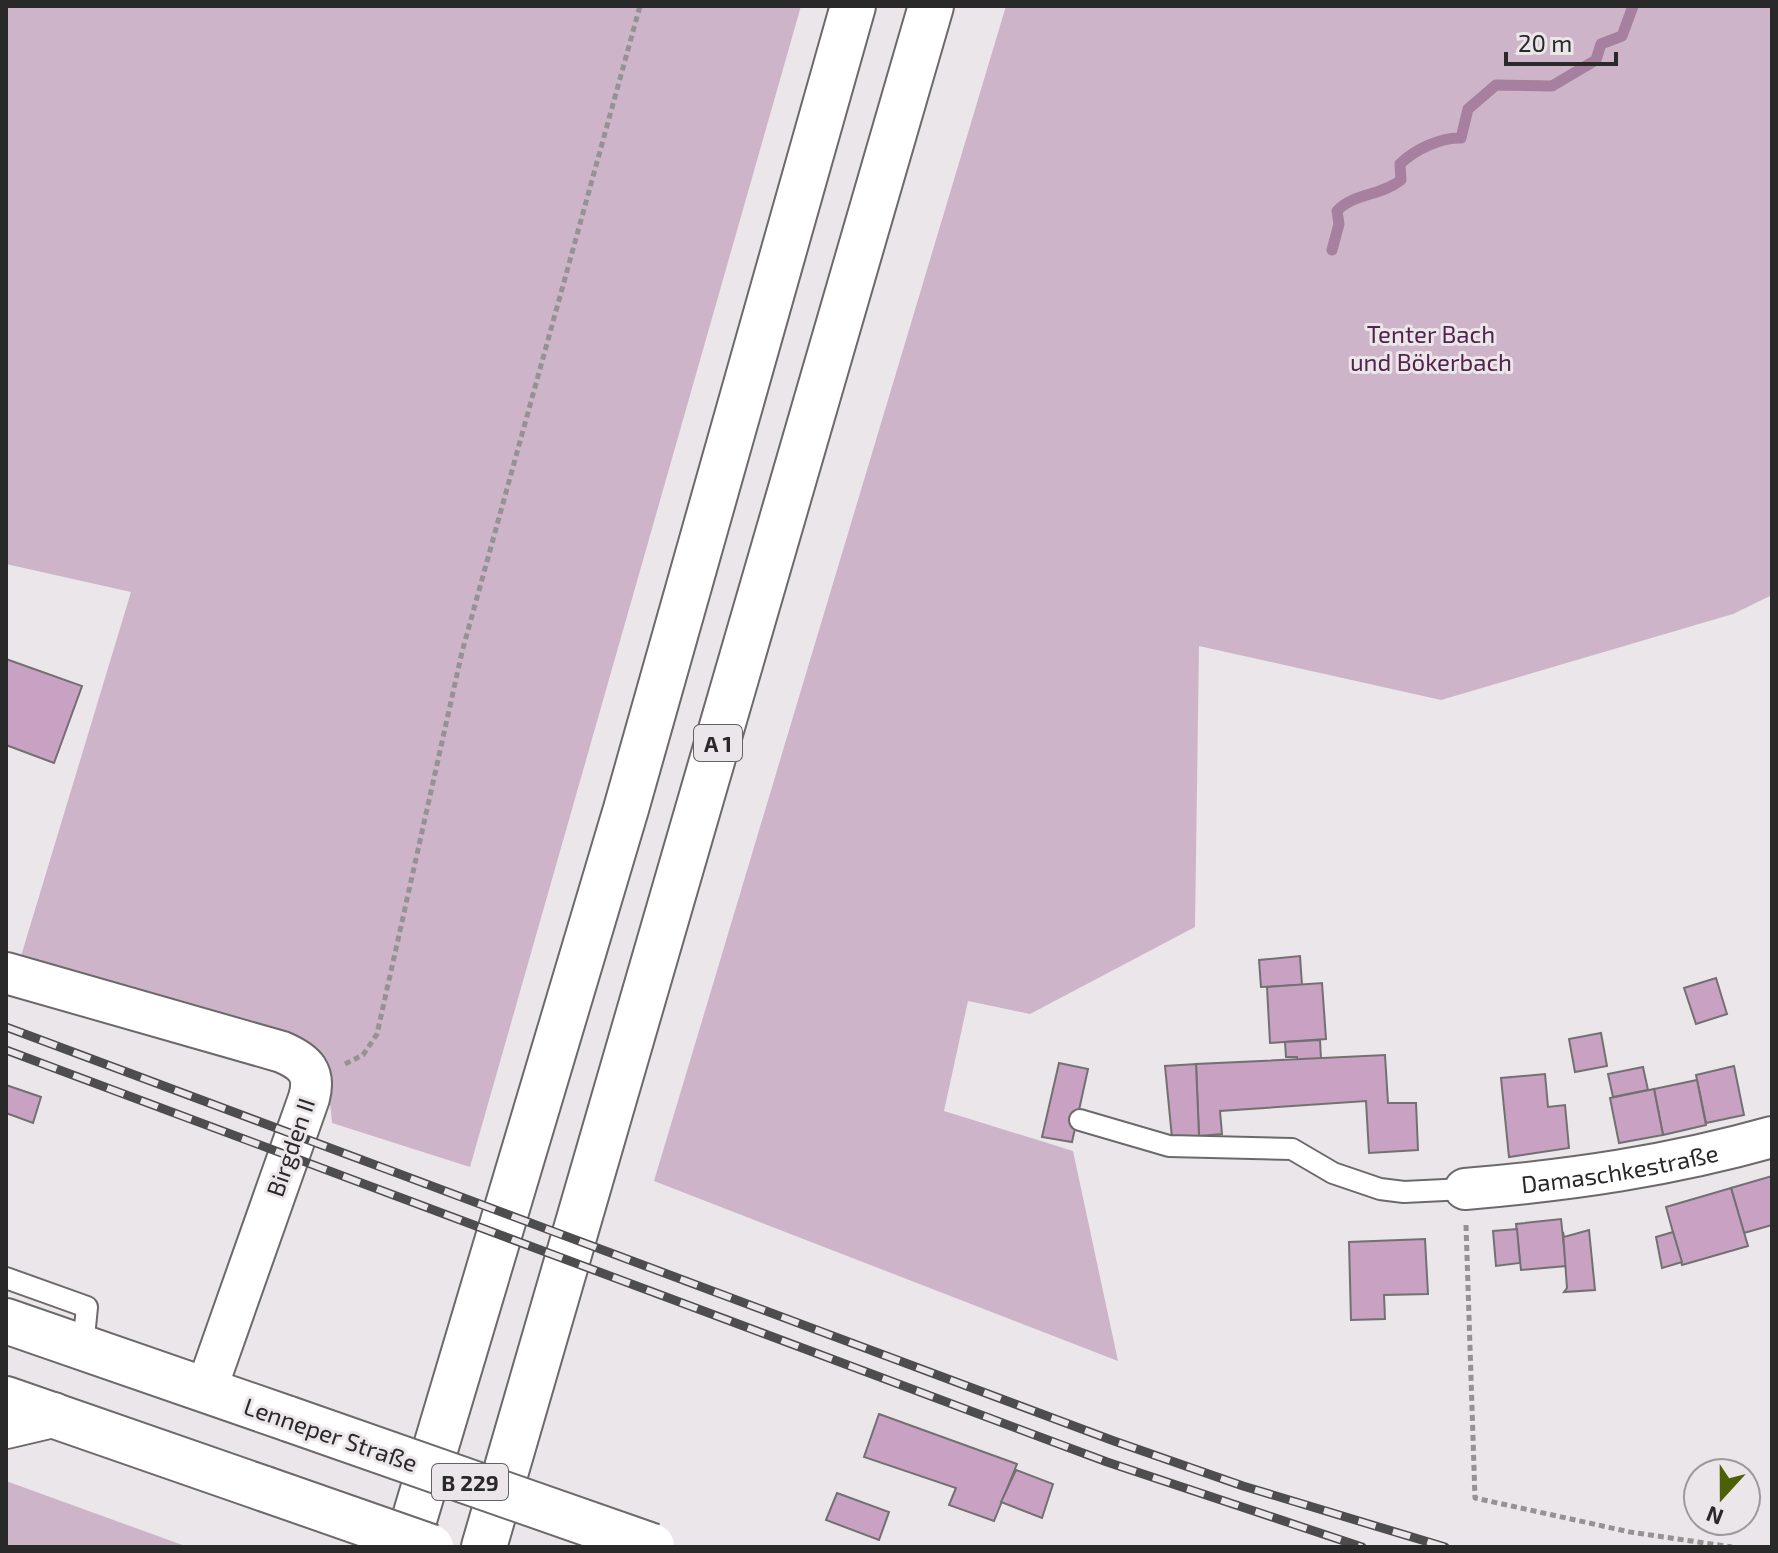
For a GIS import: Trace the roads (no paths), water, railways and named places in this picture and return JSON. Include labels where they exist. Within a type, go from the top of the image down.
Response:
[{"type":"main road","points":[[406,1547],[609,866],[853,6]]},
{"type":"main road","name":"A 1","points":[[484,1547],[931,6]]},
{"type":"main road","name":"Lenneper Straße","points":[[6,1321],[654,1546]]},
{"type":"main road","points":[[6,1399],[431,1547]]},
{"type":"main road","points":[[6,1426],[53,1415]]},
{"type":"street","name":"Birgden II","points":[[6,973],[282,1052],[301,1062],[311,1075],[309,1098],[206,1390]]},
{"type":"street","name":"Damaschkestraße","points":[[1465,1189],[1563,1181],[1673,1164],[1772,1137]]},
{"type":"lane","points":[[1080,1120],[1169,1146],[1292,1149],[1333,1173],[1380,1189],[1404,1192],[1465,1189]]},
{"type":"lane","points":[[6,1278],[87,1307],[83,1347]]},
{"type":"waterway","points":[[1332,250],[1339,224],[1337,211],[1344,205],[1401,180],[1400,164],[1420,149],[1461,138],[1468,109],[1496,85],[1552,86],[1596,60],[1601,44],[1622,36],[1633,6]]},
{"type":"railway","points":[[6,1027],[1114,1441],[1243,1486],[1445,1547]]},
{"type":"railway","points":[[6,1050],[1107,1462],[1362,1547]]},
{"type":"park label","name":"Tenter Bach und Bökerbach","points":[[1431,347]]}]
